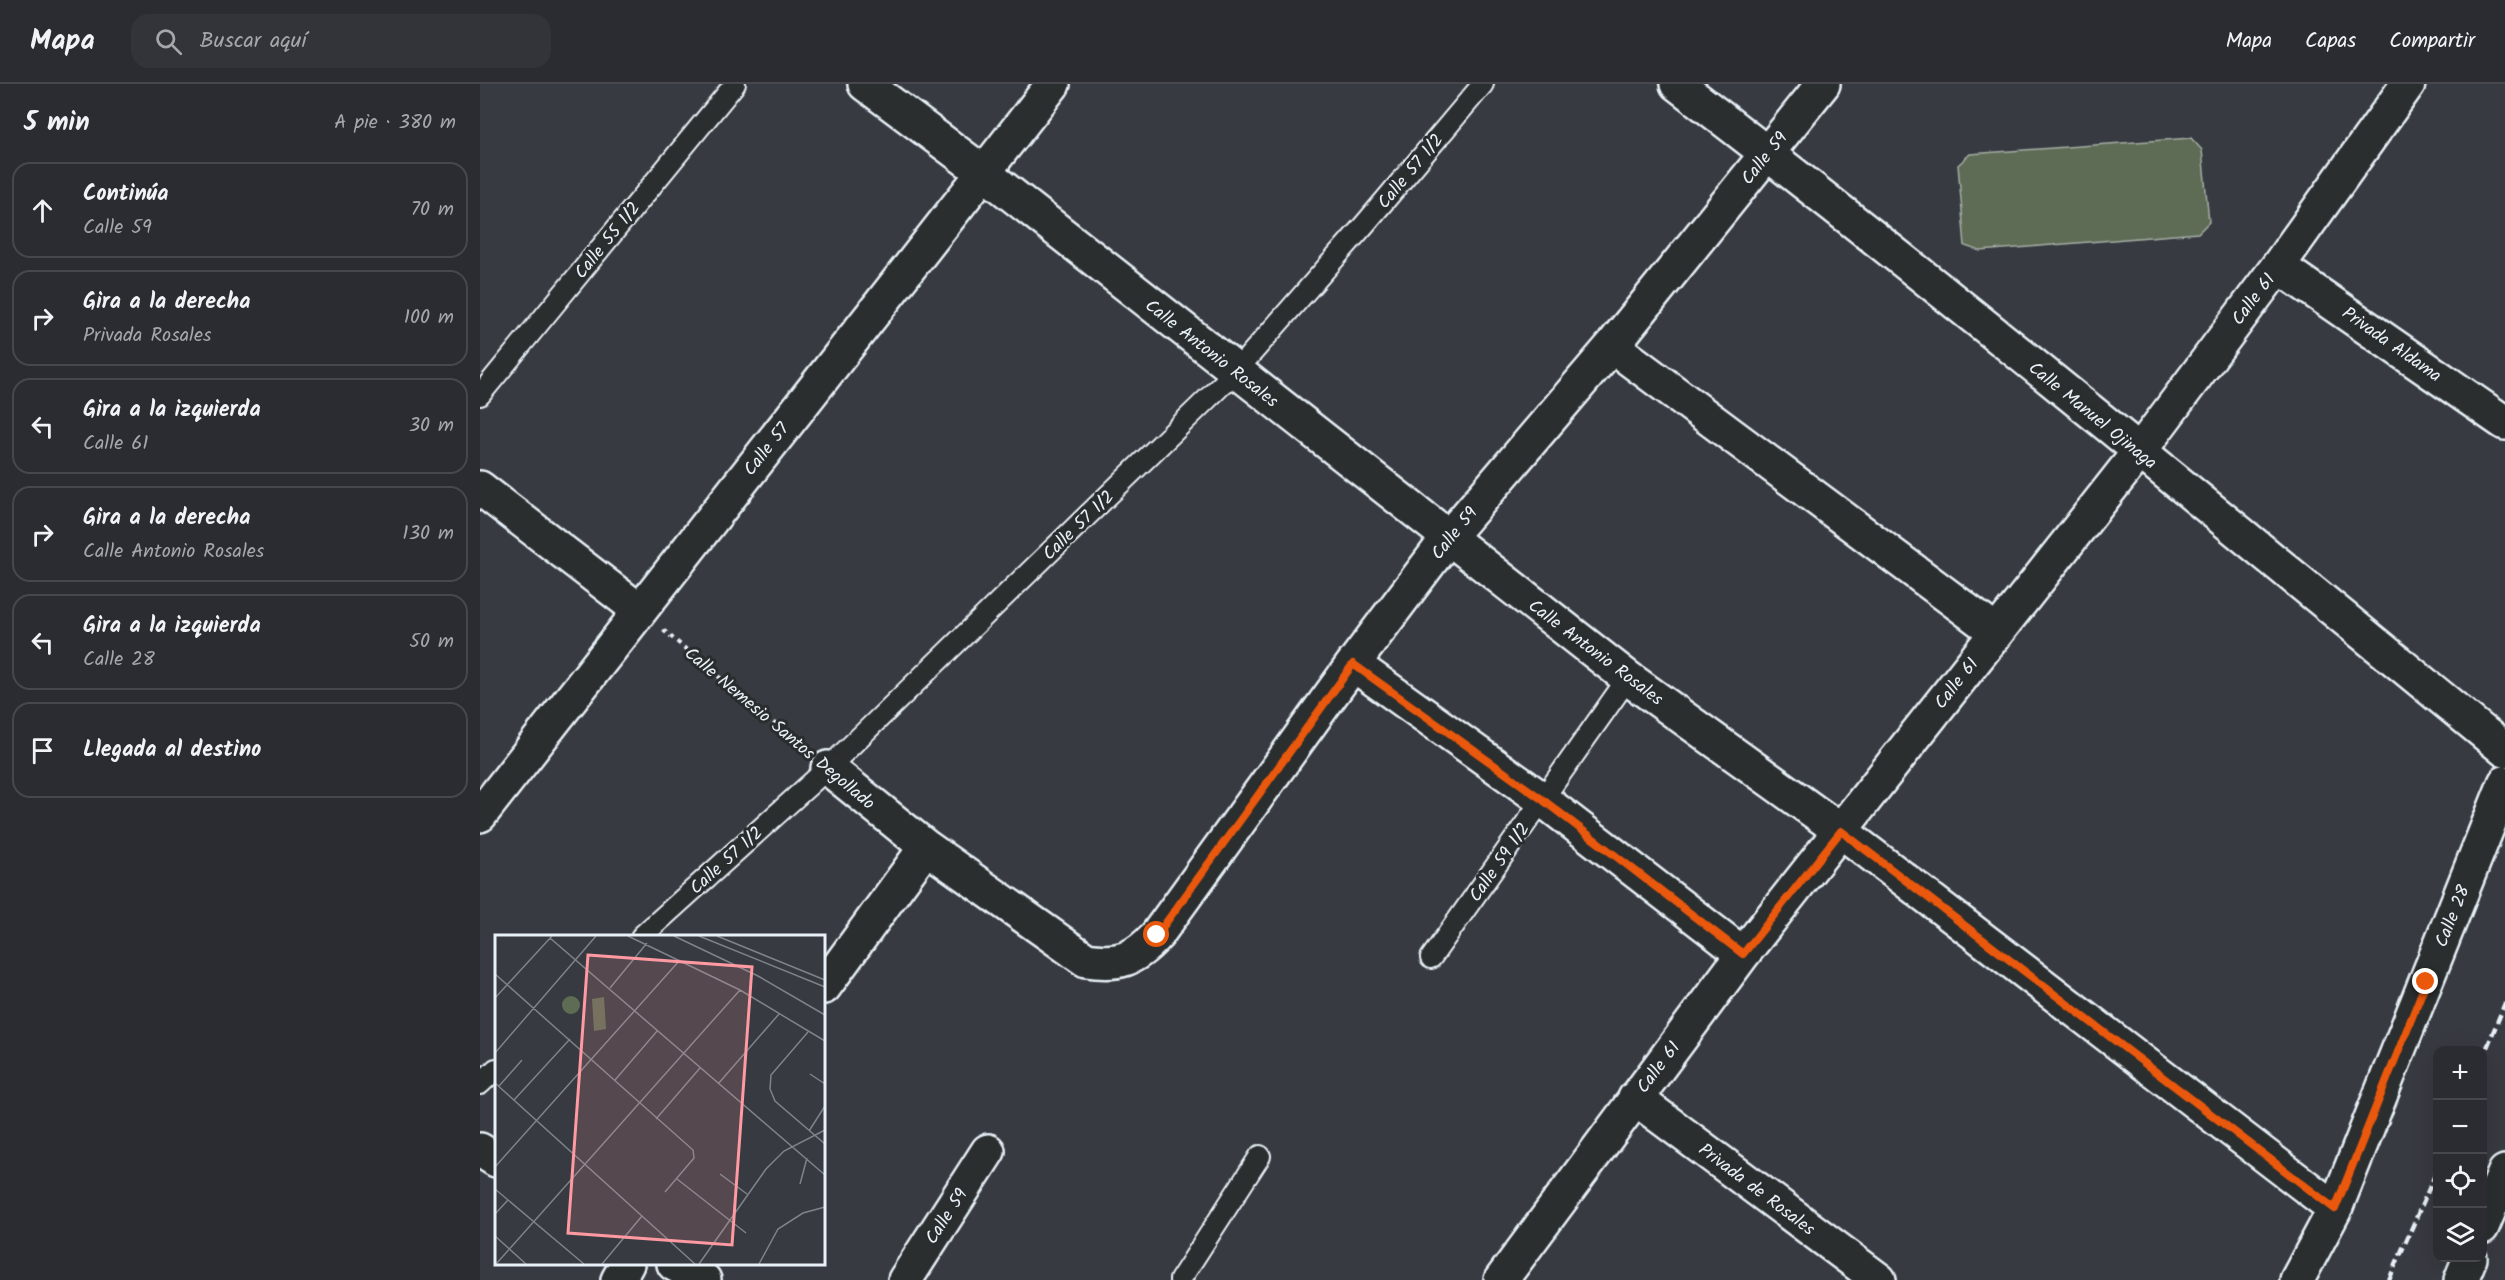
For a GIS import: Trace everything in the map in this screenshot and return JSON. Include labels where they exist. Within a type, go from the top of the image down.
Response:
[{"type":"street","name":"Calle Antonio Rosales","points":[[865,84],[984,172],[1628,678],[1841,831],[2335,1209]]},
{"type":"street","name":"Calle 57","points":[[480,815],[1053,84]]},
{"type":"street","name":"Calle Manuel Ojinaga","points":[[1677,84],[1768,154],[2139,452],[2505,750]]},
{"type":"street","name":"Calle 59","points":[[1086,960],[1111,963],[1133,957],[1157,935],[1353,664],[1448,538],[1611,346],[1823,84]]},
{"type":"street","name":"Calle 61","points":[[1501,1280],[1743,954],[2139,452],[2278,266],[2408,84]]},
{"type":"street","name":"Privada Aldama","points":[[2278,266],[2505,423]]},
{"type":"street","points":[[1611,346],[1996,632]]},
{"type":"street","points":[[480,488],[640,611]]},
{"type":"street","points":[[1353,664],[1543,800],[1743,954]]},
{"type":"street","name":"Calle Nemesio Santos Degollado","points":[[828,768],[926,847],[1086,960]]},
{"type":"street","name":"Calle 28","points":[[2297,1280],[2335,1209],[2505,783]]},
{"type":"street","points":[[825,986],[926,847]]},
{"type":"street","name":"Privada de Rosales","points":[[1635,1098],[1879,1280]]},
{"type":"street","points":[[480,1150],[495,1159]]},
{"type":"street","name":"Calle 59","points":[[905,1280],[988,1151]]},
{"type":"street","points":[[2487,1215],[2505,1172]]},
{"type":"street","points":[[2461,1280],[2468,1262]]},
{"type":"street","points":[[618,1280],[626,1265]]},
{"type":"street","points":[[678,1265],[704,1280]]},
{"type":"lane","name":"Calle 55 1/2","points":[[480,395],[735,84]]},
{"type":"lane","name":"Calle 57 1/2","points":[[643,935],[828,768],[1236,371],[1484,84]]},
{"type":"lane","name":"Calle 59 1/2","points":[[1431,957],[1628,678]]},
{"type":"lane","points":[[480,1084],[495,1070]]},
{"type":"lane","points":[[1180,1280],[1260,1156]]},
{"type":"path","name":"Calle Nemesio Santos Degollado","points":[[640,611],[828,768]]},
{"type":"green space","points":[[2191,138],[2202,150],[2209,222],[2198,233],[1980,251],[1965,246],[1958,165],[1970,154]]},
{"type":"railway","points":[[2487,1048],[2505,1003]]},
{"type":"railway","points":[[2389,1280],[2433,1179]]},
{"type":"route","points":[[1157,935],[1353,664],[1543,800],[1743,954],[1841,831],[2335,1209],[2426,982]]}]
